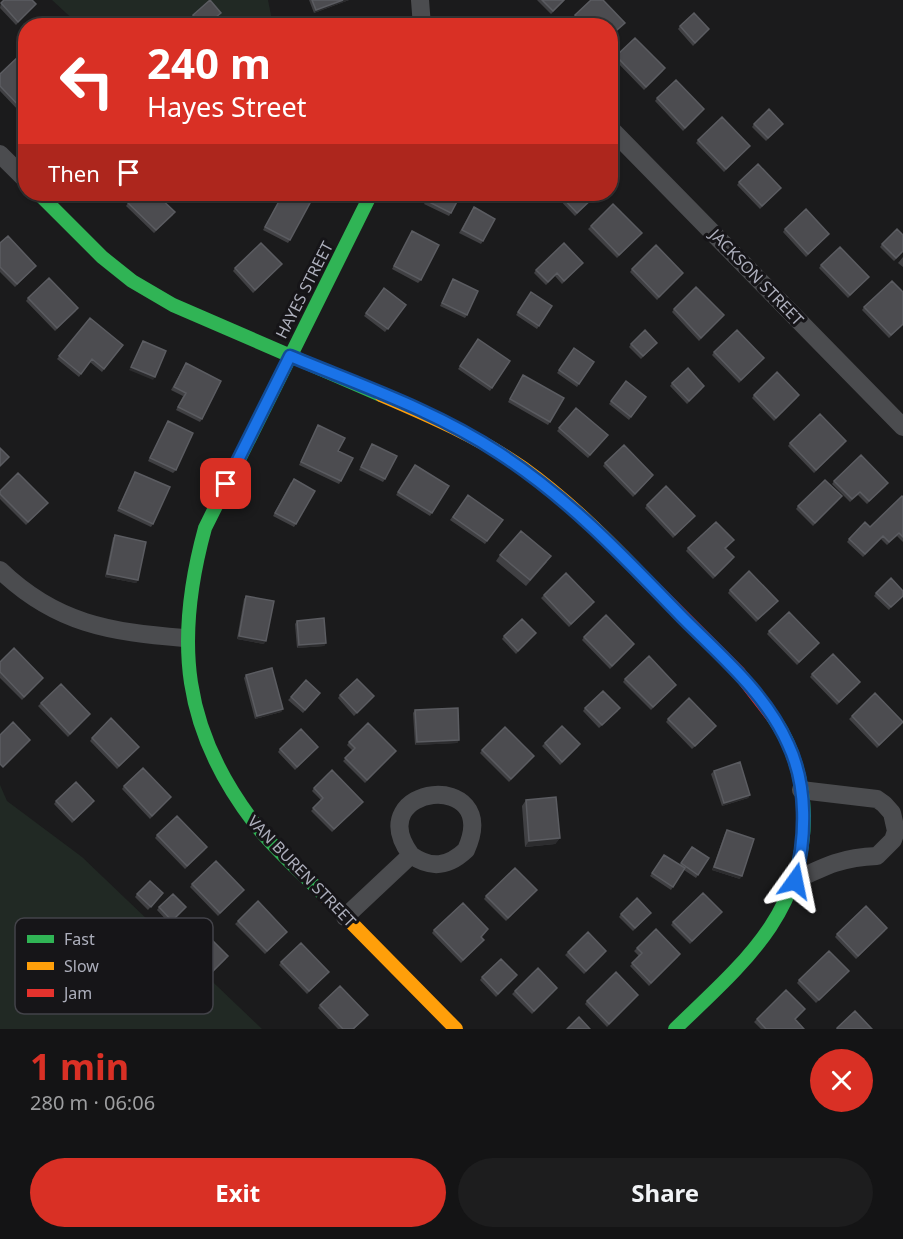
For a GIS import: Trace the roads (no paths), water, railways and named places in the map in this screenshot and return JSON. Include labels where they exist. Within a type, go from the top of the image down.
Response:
[{"type":"street","points":[[420,0],[421,18]]},
{"type":"street","name":"JACKSON STREET","points":[[618,136],[903,427]]},
{"type":"street","points":[[0,154],[18,172]]},
{"type":"street","points":[[46,201],[102,257],[132,281],[173,305],[446,422],[499,452],[579,513],[748,684],[771,713],[789,745],[801,790],[804,825],[795,881],[772,926],[755,949],[675,1029]]},
{"type":"street","name":"HAYES STREET","points":[[184,638],[191,579],[206,528],[368,201]]},
{"type":"street","points":[[0,570],[32,596],[86,624],[124,633],[184,638]]},
{"type":"street","name":"VAN BUREN STREET","points":[[184,638],[187,676],[194,707],[208,749],[225,781],[256,826],[456,1029]]},
{"type":"street","points":[[795,881],[834,861],[849,857],[877,856],[893,840],[896,831],[892,813],[877,799],[801,790]]},
{"type":"street","points":[[442,794],[462,804],[469,814],[472,826],[466,850],[446,864],[433,865],[421,862],[411,855],[400,836],[400,824],[411,804],[420,797],[442,794]]},
{"type":"street","points":[[345,917],[411,855]]}]
